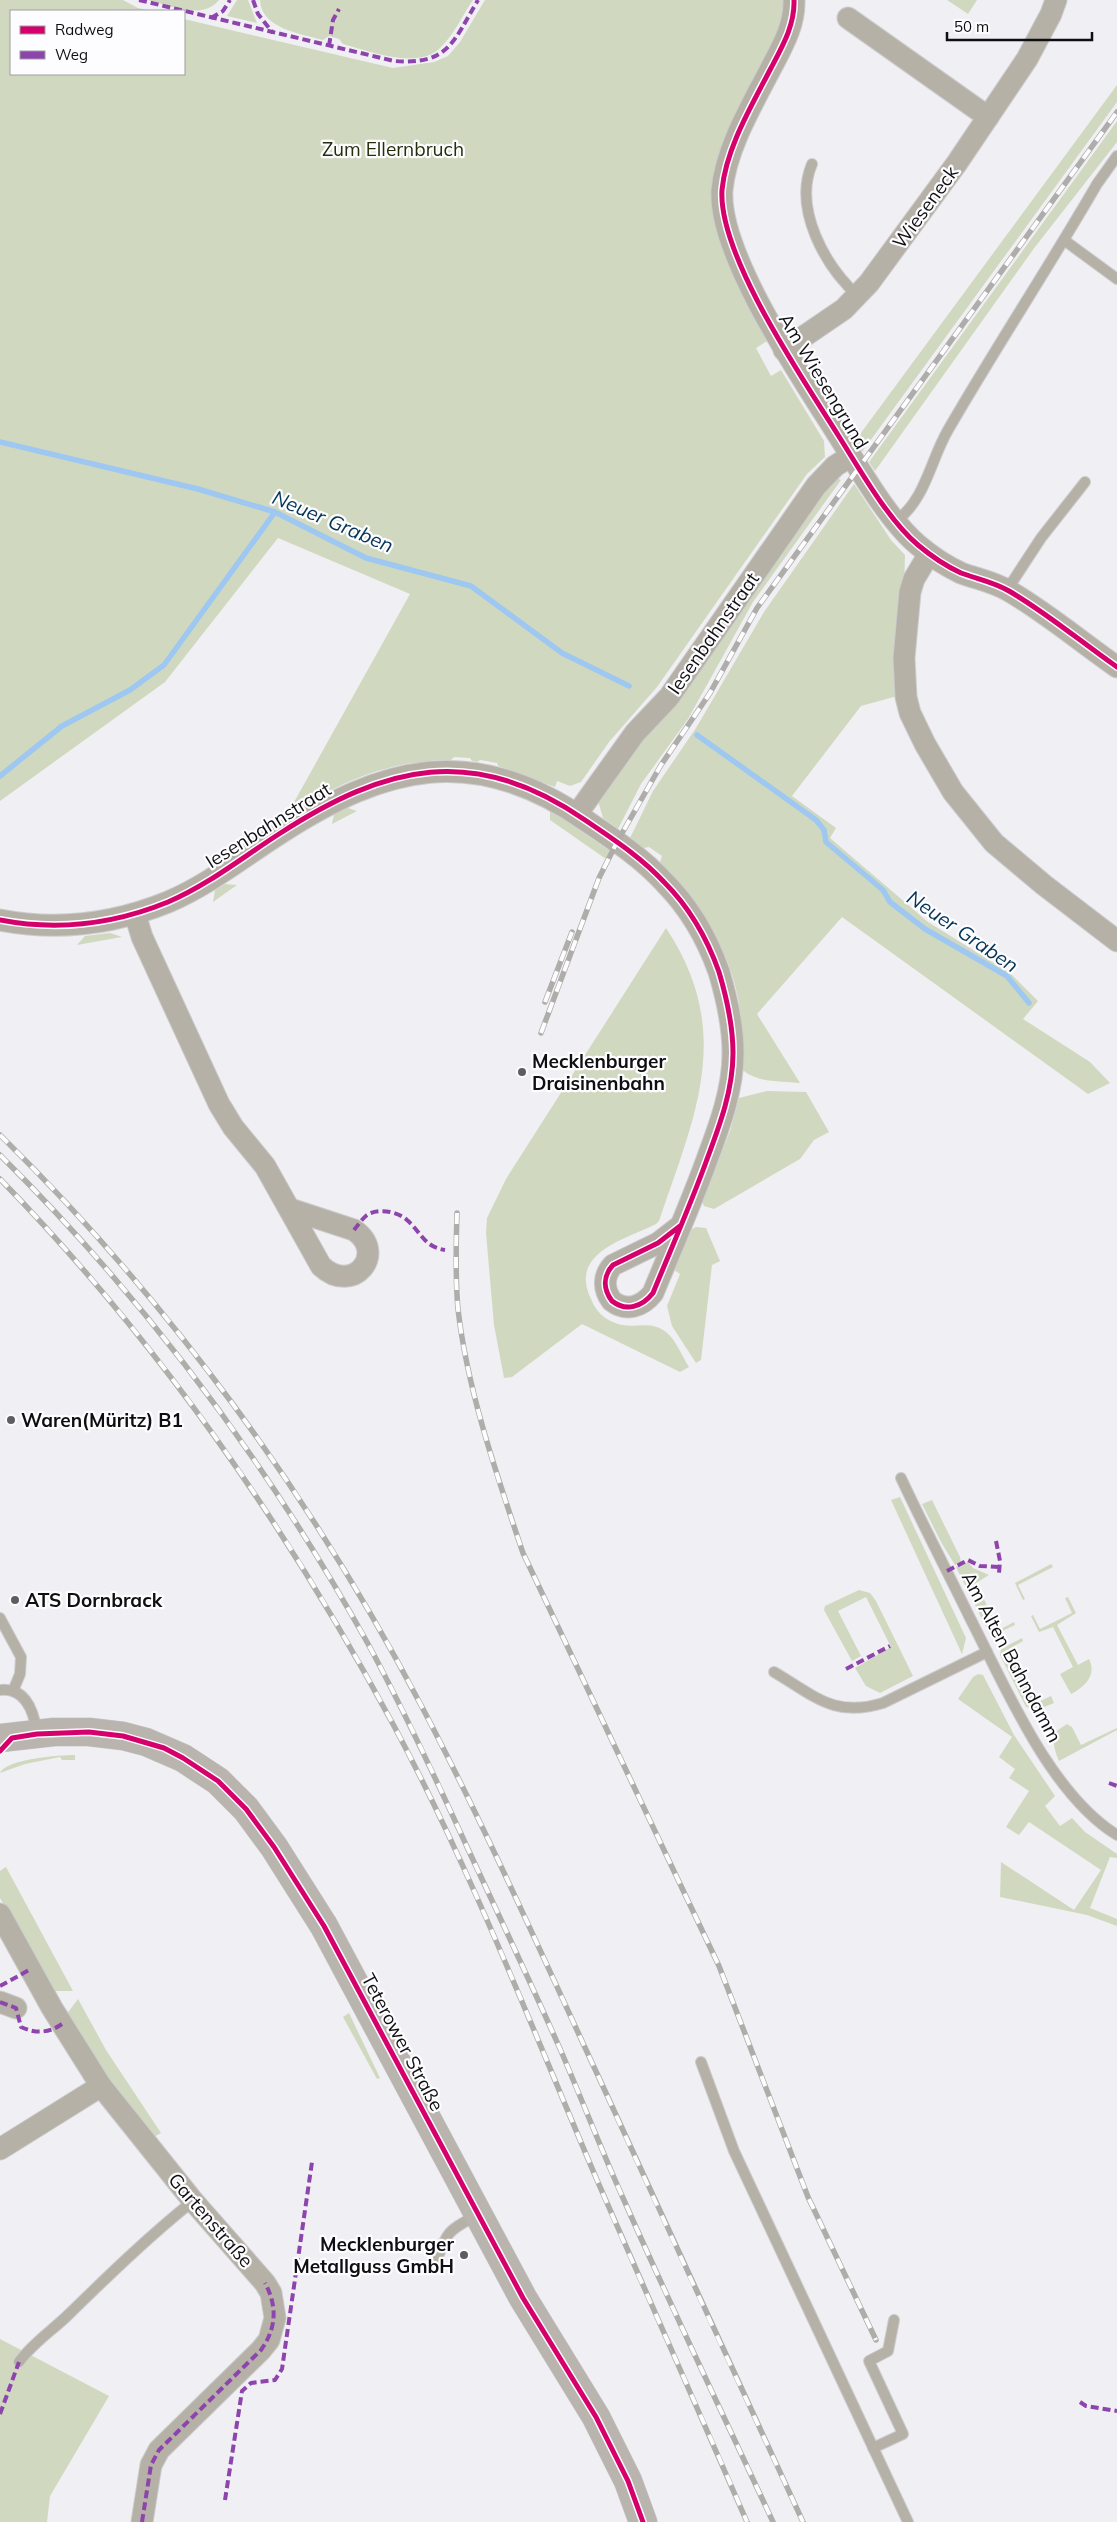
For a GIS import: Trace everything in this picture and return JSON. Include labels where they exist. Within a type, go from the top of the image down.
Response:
[{"type":"main road","name":"Teterower Straße","points":[[12,1740],[72,1731],[106,1733],[164,1748],[218,1781],[246,1809],[274,1848],[324,1926],[523,2298],[596,2417],[628,2481],[643,2522]]},
{"type":"street","name":"Am Wiesengrund","points":[[794,0],[788,33],[737,138],[727,166],[722,190],[726,225],[740,263],[784,350],[851,456],[896,521],[916,544],[929,554],[961,572],[1007,590],[1117,667]]},
{"type":"street","name":"Wieseneck","points":[[784,350],[844,309],[858,296],[957,163],[1027,60],[1056,0]]},
{"type":"street","points":[[848,18],[988,117]]},
{"type":"street","name":"Iesenbahnstraat","points":[[577,814],[635,733],[668,697],[816,486],[835,466],[851,456]]},
{"type":"street","points":[[929,554],[914,579],[910,592],[904,658],[906,697],[910,713],[925,744],[953,792],[994,843],[1044,885],[1117,941]]},
{"type":"street","name":"Iesenbahnstraat","points":[[0,920],[59,926],[101,922],[135,914],[170,901],[192,890],[342,796],[392,778],[440,772],[486,775],[527,787],[577,814],[646,863],[679,897],[705,938],[724,988],[731,1018],[733,1053],[728,1092],[718,1130],[680,1226]]},
{"type":"street","points":[[135,914],[142,937],[219,1104],[233,1127],[265,1166],[290,1209]]},
{"type":"street","name":"Gartenstraße","points":[[0,1914],[52,2008],[101,2086],[193,2201],[265,2283],[271,2293],[275,2318],[268,2340],[261,2350],[159,2450],[151,2465],[142,2522]]},
{"type":"street","points":[[0,2149],[101,2086]]},
{"type":"lane","points":[[896,521],[917,500],[944,436],[1097,184],[1117,156]]},
{"type":"lane","points":[[812,164],[807,183],[808,208],[815,234],[830,262],[848,287],[858,296]]},
{"type":"lane","points":[[1064,240],[1117,279]]},
{"type":"lane","points":[[1007,590],[1040,538],[1085,482]]},
{"type":"lane","name":"Am Alten Bahndamm","points":[[901,1478],[987,1652],[1050,1766],[1086,1811],[1117,1835]]},
{"type":"lane","points":[[0,1618],[21,1657],[20,1674],[13,1691]]},
{"type":"lane","points":[[774,1672],[832,1706],[849,1710],[883,1703],[987,1652]]},
{"type":"lane","points":[[0,1690],[13,1691],[23,1697],[30,1705],[12,1740]]},
{"type":"lane","points":[[701,2062],[734,2151],[908,2522]]},
{"type":"lane","points":[[19,2362],[29,2348],[63,2319],[133,2252],[193,2201]]},
{"type":"lane","points":[[437,2260],[444,2239],[450,2230],[478,2214]]},
{"type":"lane","points":[[873,2448],[903,2434],[869,2361],[888,2352],[894,2320]]},
{"type":"green space","name":"Zum Ellernbruch","points":[[0,0],[123,0],[138,8],[148,10],[10,10],[10,75],[185,75],[185,19],[393,68],[434,62],[448,56],[460,42],[485,0],[785,0],[779,31],[719,163],[766,328],[767,341],[756,348],[771,376],[781,370],[824,441],[825,457],[807,474],[657,687],[609,742],[581,782],[570,786],[557,781],[555,787],[498,766],[497,763],[480,760],[477,762],[472,761],[470,758],[454,757],[451,760],[429,761],[386,768],[366,775],[328,792],[290,815],[288,813],[410,594],[278,538],[165,682],[0,801]]},
{"type":"green space","points":[[148,0],[219,0],[204,10],[195,11]]},
{"type":"green space","points":[[237,0],[248,0],[257,23],[227,16]]},
{"type":"green space","points":[[260,0],[473,0],[454,31],[440,48],[420,58],[407,58],[366,51],[343,44],[339,39],[329,36],[323,40],[284,29],[267,18],[262,10]]},
{"type":"green space","points":[[947,0],[977,0],[968,14]]},
{"type":"green space","points":[[1117,85],[1117,102],[862,452],[855,441]]},
{"type":"green space","points":[[1117,121],[1117,142],[1035,247],[875,471],[869,462]]},
{"type":"green space","points":[[835,477],[841,480],[753,602],[688,719],[641,784],[618,829],[603,818],[598,801]]},
{"type":"green space","points":[[854,484],[891,540],[905,555],[901,695],[861,706],[792,796],[836,828],[830,838],[928,922],[1010,973],[1038,1001],[1023,1019],[1090,1062],[1110,1083],[1088,1094],[842,917],[757,1014],[800,1083],[761,1079],[747,1074],[742,1069],[741,1019],[738,996],[724,954],[714,933],[690,896],[660,862],[662,856],[649,847],[644,848],[630,838],[653,791],[696,728],[764,612]]},
{"type":"green space","points":[[345,807],[357,811],[332,824],[334,814]]},
{"type":"green space","points":[[550,810],[610,851],[606,859],[550,820]]},
{"type":"green space","points":[[225,884],[237,885],[213,902],[215,890]]},
{"type":"green space","points":[[666,928],[687,966],[699,1003],[704,1038],[702,1074],[695,1109],[659,1221],[604,1250],[594,1259],[587,1270],[586,1283],[593,1304],[602,1315],[618,1324],[660,1328],[673,1339],[689,1367],[680,1372],[582,1324],[512,1377],[504,1378],[494,1325],[486,1233],[487,1218],[506,1179]]},
{"type":"green space","points":[[110,933],[122,937],[77,945],[85,936]]},
{"type":"green space","points":[[767,1091],[806,1092],[829,1132],[814,1140],[800,1159],[714,1209],[704,1206],[702,1201],[730,1131],[739,1098]]},
{"type":"green space","points":[[696,1227],[706,1228],[720,1261],[712,1265],[701,1360],[696,1363],[672,1326],[667,1306],[680,1274],[674,1270],[692,1229]]},
{"type":"green space","points":[[900,1497],[966,1638],[962,1654],[891,1500]]},
{"type":"green space","points":[[932,1500],[960,1557],[961,1562],[955,1565],[922,1504]]},
{"type":"green space","points":[[968,1562],[973,1568],[989,1575],[976,1583],[999,1630],[1014,1622],[1015,1625],[996,1634],[988,1631],[956,1567]]},
{"type":"green space","points":[[1051,1564],[1053,1567],[1018,1585],[1025,1599],[1023,1600],[1015,1583]]},
{"type":"green space","points":[[859,1590],[870,1593],[876,1601],[913,1676],[880,1693],[866,1686],[855,1668],[891,1647],[866,1597],[838,1611],[861,1656],[852,1661],[824,1610],[825,1606]]},
{"type":"green space","points":[[1068,1597],[1076,1613],[1057,1625],[1078,1665],[1089,1659],[1092,1670],[1085,1684],[1071,1694],[1060,1674],[1073,1667],[1053,1627],[1039,1632],[1031,1616],[1033,1615],[1040,1629],[1072,1613],[1065,1598]]},
{"type":"green space","points":[[1022,1638],[1023,1641],[1009,1649],[1036,1703],[1051,1696],[1054,1703],[1039,1709],[1026,1707],[1000,1655],[1001,1649]]},
{"type":"green space","points":[[978,1674],[983,1675],[1014,1735],[1055,1796],[1045,1806],[1060,1826],[1072,1818],[1085,1832],[1117,1854],[1117,1858],[1110,1857],[1090,1908],[1117,1919],[1117,1926],[1087,1915],[1000,1897],[1001,1862],[1074,1910],[1101,1870],[1029,1822],[1019,1835],[1006,1827],[1029,1791],[1009,1778],[1015,1769],[999,1757],[1012,1737],[958,1699],[973,1677]]},
{"type":"green space","points":[[1067,1724],[1072,1727],[1081,1745],[1117,1728],[1117,1730],[1059,1761],[1055,1751],[1054,1736],[1055,1732]]},
{"type":"green space","points":[[75,1755],[75,1760],[62,1760],[60,1757],[25,1764],[0,1773],[4,1768],[22,1761]]},
{"type":"green space","points":[[6,1867],[73,1991],[52,1991],[0,1898],[0,1871]]},
{"type":"green space","points":[[78,1999],[106,2050],[161,2133],[150,2139],[108,2081],[66,2015]]},
{"type":"green space","points":[[349,2013],[380,2078],[377,2079],[343,2017]]},
{"type":"green space","points":[[0,2339],[109,2396],[50,2496],[47,2522],[0,2522]]},
{"type":"waterway","name":"Neuer Graben","points":[[0,442],[198,489],[275,512],[366,558],[471,586],[562,653],[629,686]]},
{"type":"waterway","points":[[0,776],[62,726],[130,690],[164,665],[275,512]]},
{"type":"waterway","name":"Neuer Graben","points":[[697,735],[816,820],[824,830],[826,842],[883,890],[890,902],[925,929],[1007,976],[1029,1003]]},
{"type":"railway","points":[[541,1033],[599,878],[617,842],[661,765],[710,693],[757,608],[1117,112]]},
{"type":"railway","points":[[545,1002],[572,932]]},
{"type":"railway","points":[[0,1135],[122,1265],[233,1404],[285,1478],[333,1552],[379,1629],[446,1753],[491,1846],[803,2522]]},
{"type":"railway","points":[[0,1155],[105,1267],[154,1325],[201,1386],[246,1448],[288,1511],[329,1576],[367,1642],[419,1745],[527,1975],[641,2239],[773,2522]]},
{"type":"railway","points":[[0,1179],[58,1241],[166,1371],[216,1438],[264,1508],[353,1651],[422,1781],[475,1894],[597,2180],[747,2522]]},
{"type":"railway","points":[[457,1213],[456,1285],[462,1339],[468,1370],[484,1432],[523,1553],[719,1966],[808,2197],[876,2340]]},
{"type":"marked path","points":[[139,0],[181,10]]},
{"type":"marked path","points":[[211,18],[223,11],[230,0]]},
{"type":"marked path","points":[[253,0],[258,14],[273,33]]},
{"type":"marked path","points":[[185,11],[394,61],[412,61],[438,55],[447,48],[455,39],[478,0]]},
{"type":"marked path","points":[[329,46],[333,20],[339,9]]},
{"type":"marked path","points":[[354,1230],[371,1213],[382,1211],[398,1214],[407,1220],[432,1246],[445,1250]]},
{"type":"marked path","points":[[996,1541],[1000,1561],[999,1573]]},
{"type":"marked path","points":[[947,1571],[968,1560],[980,1566],[1000,1567]]},
{"type":"marked path","points":[[846,1669],[890,1646]]},
{"type":"marked path","points":[[1109,1783],[1117,1786]]},
{"type":"marked path","points":[[0,1986],[31,1969]]},
{"type":"marked path","points":[[0,2002],[16,2008],[21,2027],[42,2032],[62,2024]]},
{"type":"marked path","points":[[225,2500],[242,2391],[251,2383],[275,2380],[282,2369],[312,2162]]},
{"type":"marked path","points":[[142,2522],[151,2465],[159,2450],[261,2350],[266,2342],[274,2318],[272,2301],[265,2283]]},
{"type":"marked path","points":[[0,2414],[19,2362]]},
{"type":"marked path","points":[[1080,2402],[1086,2406],[1117,2411]]},
{"type":"cycle path","points":[[794,0],[794,9],[787,36],[741,127],[724,174],[722,190],[724,217],[734,248],[748,281],[765,316],[805,382],[885,508],[907,534],[928,553],[950,567],[1009,591],[1050,618],[1117,667]]},
{"type":"cycle path","points":[[0,920],[43,925],[64,925],[106,920],[148,910],[197,887],[318,810],[356,792],[393,779],[430,772],[467,772],[505,780],[544,796],[616,841],[655,873],[690,913],[709,947],[719,972],[729,1012],[733,1053],[731,1081],[720,1122],[694,1195],[653,1293],[644,1302],[634,1306],[623,1306],[612,1301],[605,1283],[607,1274],[613,1265],[658,1243],[680,1226]]},
{"type":"cycle path","points":[[0,1751],[12,1738],[37,1734],[89,1732],[123,1736],[164,1748],[183,1758],[218,1781],[246,1809],[274,1847],[324,1926],[523,2298],[596,2417],[628,2481],[643,2522]]},
{"type":"place","name":"Mecklenburger Draisinenbahn","points":[[522,1072]]},
{"type":"place","name":"Waren(Müritz) B1","points":[[11,1420]]},
{"type":"place","name":"ATS Dornbrack","points":[[15,1600]]},
{"type":"place","name":"Mecklenburger Metallguss GmbH","points":[[464,2255]]}]
